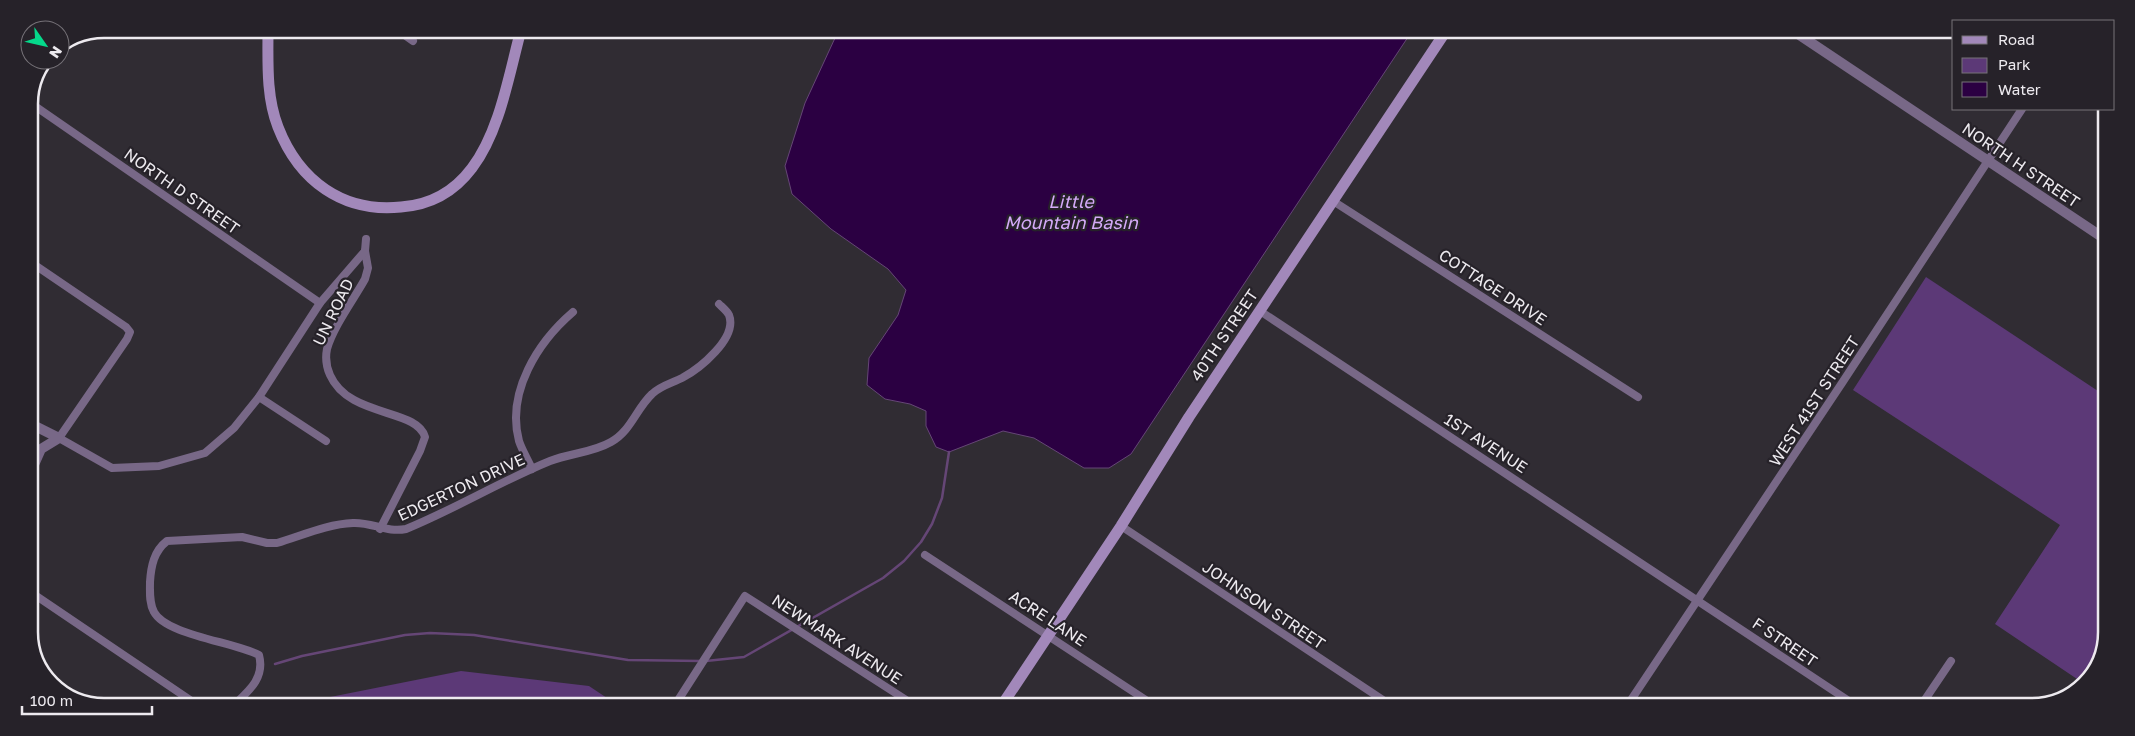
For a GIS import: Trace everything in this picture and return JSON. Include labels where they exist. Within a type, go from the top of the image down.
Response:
[{"type":"main road","points":[[268,38],[269,94],[277,126],[290,153],[312,178],[338,197],[361,206],[379,208],[404,207],[430,202],[455,186],[472,168],[484,151],[493,129],[519,38]]},
{"type":"main road","name":"40TH STREET","points":[[1007,698],[1121,526],[1189,417],[1441,38]]},
{"type":"street","points":[[409,38],[413,41]]},
{"type":"street","name":"NORTH H STREET","points":[[1804,38],[2097,234]]},
{"type":"street","name":"NORTH D STREET","points":[[38,108],[320,303]]},
{"type":"street","name":"WEST 41ST STREET","points":[[1632,698],[1830,402],[2021,110]]},
{"type":"street","name":"COTTAGE DRIVE","points":[[1333,201],[1638,397]]},
{"type":"street","points":[[38,428],[112,468],[158,466],[205,452],[234,428],[259,397],[303,326],[320,303],[365,252],[366,239]]},
{"type":"street","name":"UN ROAD","points":[[365,252],[368,268],[365,279],[328,346],[326,363],[334,383],[352,400],[407,420],[421,429],[425,437],[420,451],[380,529]]},
{"type":"street","points":[[38,267],[122,324],[130,332],[127,340],[59,438],[41,449],[38,456]]},
{"type":"street","name":"EDGERTON DRIVE","points":[[242,698],[259,676],[261,668],[259,655],[243,648],[206,639],[172,627],[161,621],[154,614],[150,604],[150,581],[155,555],[160,546],[167,541],[242,537],[267,543],[277,543],[342,524],[354,523],[367,524],[396,532],[406,530],[532,469],[566,456],[589,451],[613,441],[627,429],[643,404],[653,393],[705,364],[720,345],[729,329],[730,316],[719,304]]},
{"type":"street","name":"1ST AVENUE","points":[[1260,311],[1697,599]]},
{"type":"street","points":[[532,469],[523,450],[517,428],[517,408],[521,390],[526,374],[536,355],[558,325],[573,312]]},
{"type":"street","points":[[259,397],[326,441]]},
{"type":"street","name":"JOHNSON STREET","points":[[1121,526],[1380,698]]},
{"type":"street","name":"ACRE LANE","points":[[925,555],[1143,698]]},
{"type":"street","name":"NEWMARK AVENUE","points":[[679,698],[745,596],[903,698]]},
{"type":"street","points":[[38,597],[187,698]]},
{"type":"street","name":"F STREET","points":[[1697,599],[1845,698]]},
{"type":"street","points":[[1926,698],[1951,661]]},
{"type":"green space","points":[[1926,277],[2097,390],[2097,632],[2094,654],[2084,673],[2078,679],[1995,624],[2060,525],[1853,390]]},
{"type":"green space","points":[[461,671],[589,686],[607,698],[325,698]]},
{"type":"water","name":"Little Mountain Basin","points":[[835,38],[1407,38],[1131,454],[1109,468],[1084,468],[1034,438],[1003,431],[949,452],[936,447],[926,426],[926,411],[910,404],[885,399],[867,385],[869,358],[898,315],[906,290],[888,269],[831,229],[792,194],[785,166],[805,103]]},
{"type":"waterway","points":[[706,661],[744,657],[883,578],[904,561],[921,542],[932,524],[942,498],[949,452]]},
{"type":"waterway","points":[[275,664],[302,656],[405,635],[430,633],[474,635],[628,660],[701,661]]}]
